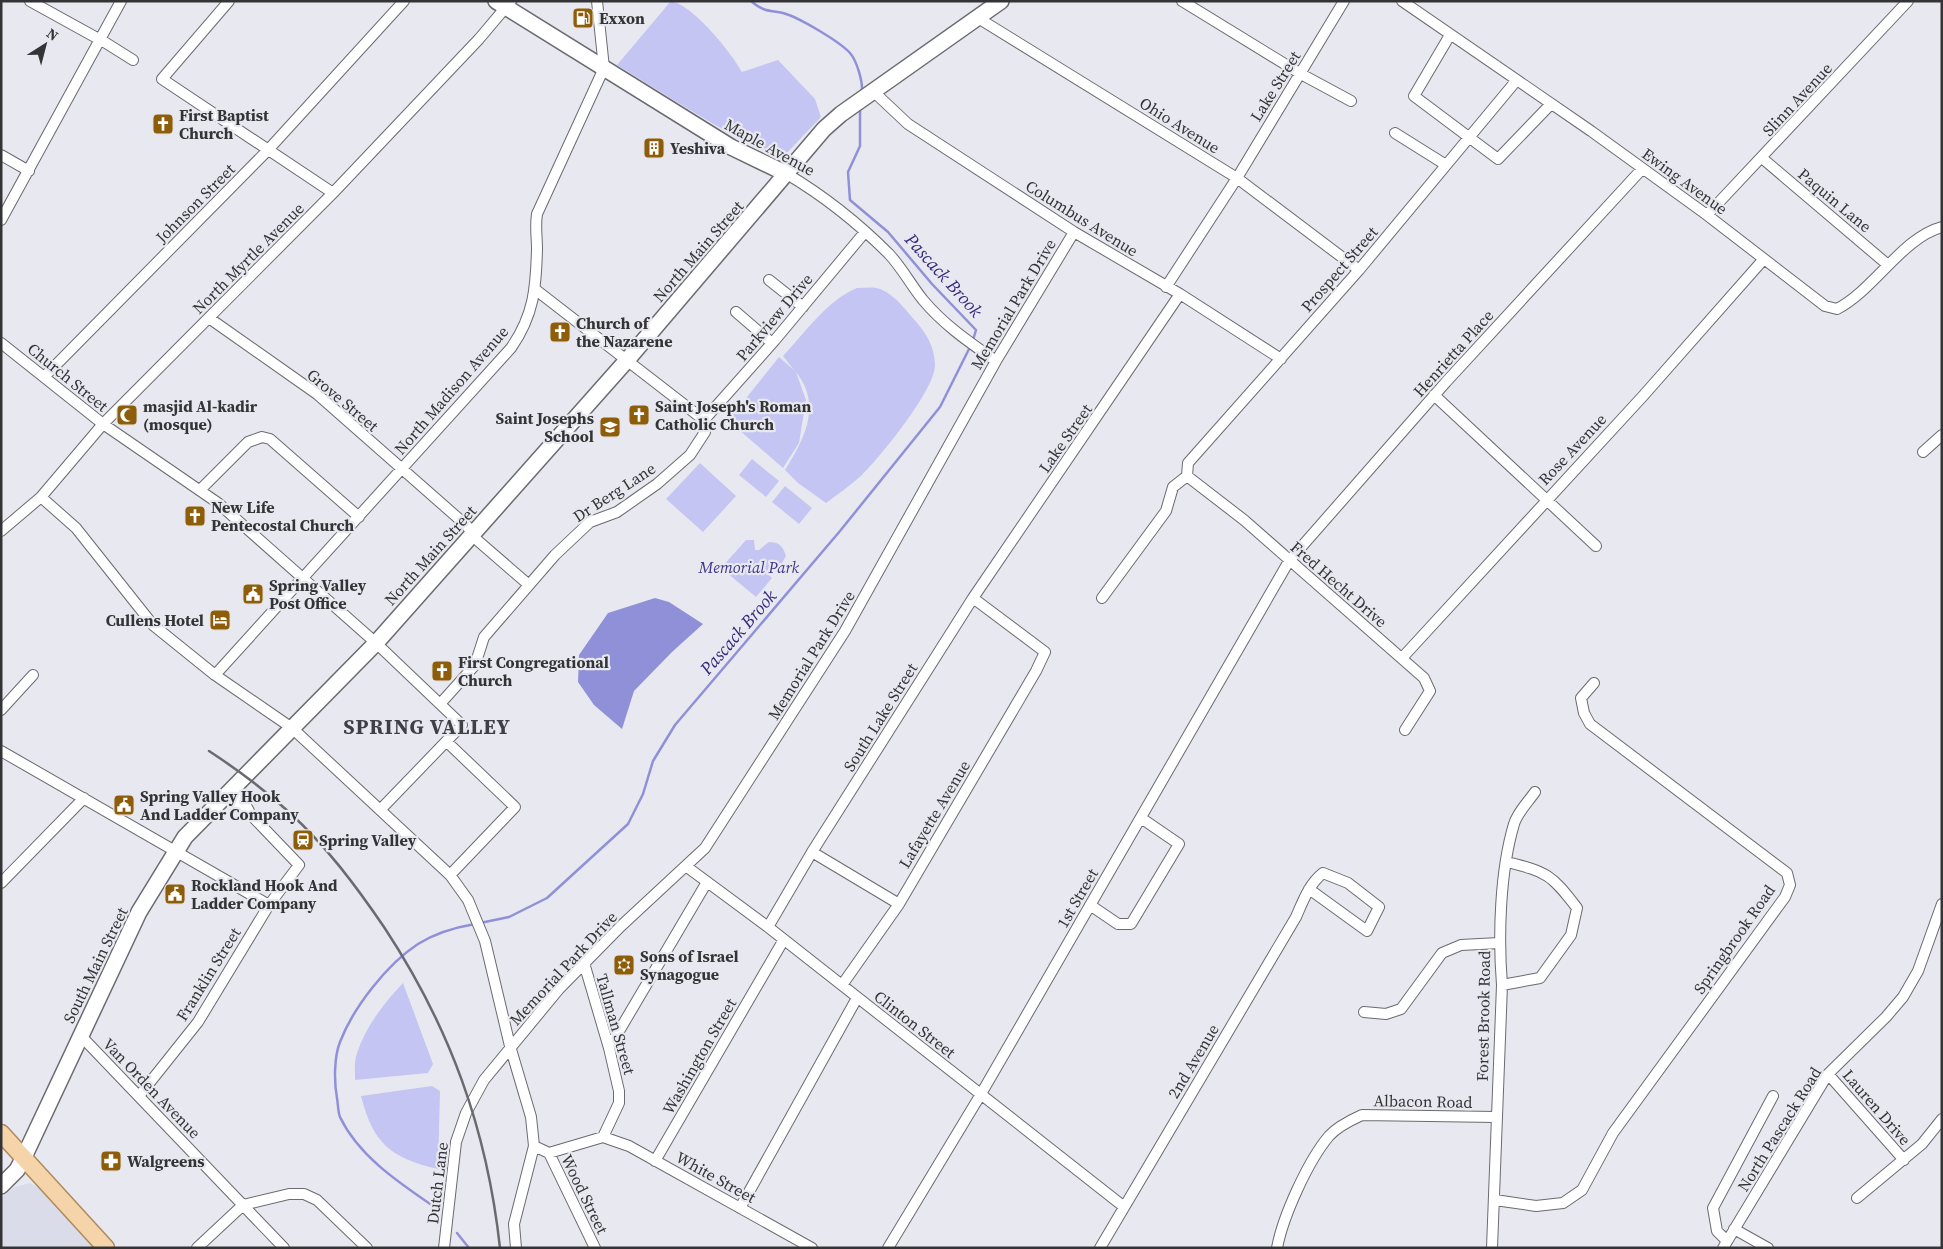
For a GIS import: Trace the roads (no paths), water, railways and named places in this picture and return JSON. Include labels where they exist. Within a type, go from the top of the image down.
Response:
[{"type":"main road","name":"North Main Street","points":[[235,785],[376,642],[628,359],[824,129],[1001,1]]},
{"type":"main road","name":"Maple Avenue","points":[[504,3],[731,147],[787,174]]},
{"type":"main road","name":"South Main Street","points":[[1,1186],[17,1170],[24,1158],[139,912],[174,851],[235,785]]},
{"type":"main road","points":[[1,1133],[106,1248]]},
{"type":"street","points":[[30,1],[133,60]]},
{"type":"street","points":[[1,220],[121,1]]},
{"type":"street","points":[[228,1],[162,79],[333,193]]},
{"type":"street","name":"Johnson Street","points":[[44,377],[268,150],[404,1]]},
{"type":"street","points":[[597,1],[604,68]]},
{"type":"street","points":[[1182,1],[1301,74],[1351,101]]},
{"type":"street","name":"Lake Street","points":[[1166,287],[1237,178],[1344,1]]},
{"type":"street","name":"Ewing Avenue","points":[[1402,1],[1707,215],[1821,304],[1837,309],[1852,301],[1888,265],[1929,230],[1942,227]]},
{"type":"street","name":"Slinn Avenue","points":[[1707,215],[1908,1]]},
{"type":"street","name":"North Myrtle Avenue","points":[[1,531],[41,497],[102,424],[333,193],[473,46],[504,3]]},
{"type":"street","name":"Ohio Avenue","points":[[978,18],[1237,178],[1359,270]]},
{"type":"street","points":[[1450,35],[1414,96],[1498,159],[1551,104]]},
{"type":"street","name":"North Madison Avenue","points":[[215,675],[511,348],[531,311],[536,290],[535,224],[537,214],[604,68]]},
{"type":"street","name":"Prospect Street","points":[[1102,598],[1166,511],[1173,487],[1187,476],[1188,463],[1359,270],[1516,81]]},
{"type":"street","name":"Columbus Avenue","points":[[865,98],[1074,232],[1180,294],[1281,359]]},
{"type":"street","points":[[1395,133],[1446,165]]},
{"type":"street","points":[[1,155],[29,171]]},
{"type":"street","name":"Paquin Lane","points":[[1762,158],[1888,265]]},
{"type":"street","name":"Henrietta Place","points":[[1289,561],[1434,395],[1642,169]]},
{"type":"street","name":"Maple Avenue","points":[[787,174],[832,204],[865,232],[890,255],[922,299],[942,320],[963,338],[996,361]]},
{"type":"street","name":"Parkview Drive","points":[[704,420],[803,307],[865,232]]},
{"type":"street","name":"Memorial Park Drive","points":[[510,1046],[584,963],[705,848],[845,632],[996,361],[1074,232]]},
{"type":"street","name":"Rose Avenue","points":[[1402,658],[1643,396],[1763,260]]},
{"type":"street","points":[[769,280],[803,307]]},
{"type":"street","points":[[536,290],[628,359],[704,420]]},
{"type":"street","name":"Lake Street","points":[[973,598],[1180,294]]},
{"type":"street","points":[[736,312],[772,343]]},
{"type":"street","name":"Grove Street","points":[[209,318],[317,394],[401,470],[467,526],[472,534]]},
{"type":"street","name":"Church Street","points":[[1,343],[102,424],[218,503],[376,642],[462,725],[447,742]]},
{"type":"street","points":[[1434,395],[1596,546]]},
{"type":"street","name":"Dr Berg Lane","points":[[440,704],[475,665],[484,637],[555,555],[590,522],[617,512],[657,484],[690,455],[705,432],[704,420]]},
{"type":"street","points":[[1924,452],[1942,436]]},
{"type":"street","points":[[200,490],[248,442],[262,437],[270,439],[359,517]]},
{"type":"street","name":"Fred Hecht Drive","points":[[1187,476],[1244,520],[1424,678],[1430,691],[1405,730]]},
{"type":"street","points":[[41,497],[76,528],[153,625],[215,675],[292,728],[450,875],[468,900],[485,942],[510,1046],[531,1117],[534,1146],[514,1224],[516,1248]]},
{"type":"street","points":[[472,534],[529,585]]},
{"type":"street","name":"1st Street","points":[[888,1248],[981,1094],[1289,561]]},
{"type":"street","name":"Lafayette Avenue","points":[[842,985],[898,904],[1036,671],[1045,652],[973,598]]},
{"type":"street","name":"South Lake Street","points":[[812,852],[973,598]]},
{"type":"street","points":[[1,710],[33,675]]},
{"type":"street","name":"Springbrook Road","points":[[1495,1200],[1536,1206],[1563,1203],[1582,1190],[1613,1133],[1785,897],[1790,885],[1787,873],[1590,724],[1584,713],[1582,698],[1594,682]]},
{"type":"street","points":[[381,809],[447,742],[515,807],[450,875]]},
{"type":"street","points":[[1,751],[268,905]]},
{"type":"street","name":"Franklin Street","points":[[139,1096],[198,1022],[268,905],[299,865],[252,816],[235,785]]},
{"type":"street","name":"Forest Brook Road","points":[[1492,1248],[1502,985],[1499,943],[1506,862],[1514,822],[1534,792]]},
{"type":"street","points":[[1,883],[84,798]]},
{"type":"street","points":[[1090,905],[1118,924],[1131,924],[1179,844],[1141,818]]},
{"type":"street","points":[[768,928],[812,852],[898,904]]},
{"type":"street","points":[[1502,985],[1540,978],[1571,935],[1577,908],[1559,885],[1540,870],[1506,862]]},
{"type":"street","name":"Clinton Street","points":[[687,867],[842,985],[1123,1206]]},
{"type":"street","name":"2nd Avenue","points":[[1100,1248],[1123,1206],[1296,917],[1310,889],[1323,873],[1348,883],[1379,907],[1366,931],[1310,889]]},
{"type":"street","points":[[609,1048],[707,882]]},
{"type":"street","name":"North Pascack Road","points":[[1724,1244],[1828,1074],[1886,1018],[1903,997],[1918,971],[1942,904]]},
{"type":"street","name":"Washington Street","points":[[656,1161],[784,941]]},
{"type":"street","points":[[1364,1012],[1386,1014],[1401,1009],[1442,953],[1461,945],[1499,943]]},
{"type":"street","name":"Tallman Street","points":[[584,963],[609,1048],[619,1091],[619,1103],[603,1136]]},
{"type":"street","points":[[740,1208],[857,998]]},
{"type":"street","name":"Van Orden Avenue","points":[[81,1036],[284,1248]]},
{"type":"street","name":"Dutch Lane","points":[[444,1248],[453,1159],[462,1124],[484,1080],[510,1046]]},
{"type":"street","name":"Lauren Drive","points":[[1828,1074],[1904,1160]]},
{"type":"street","points":[[1724,1244],[1717,1231],[1713,1208],[1773,1096]]},
{"type":"street","name":"Albacon Road","points":[[1277,1248],[1281,1226],[1316,1154],[1330,1134],[1350,1121],[1362,1115],[1496,1117]]},
{"type":"street","points":[[1857,1198],[1922,1144],[1942,1118]]},
{"type":"street","points":[[534,1146],[549,1152],[603,1136]]},
{"type":"street","name":"White Street","points":[[603,1136],[629,1146],[812,1248]]},
{"type":"street","name":"Wood Street","points":[[549,1152],[595,1248]]},
{"type":"street","points":[[197,1248],[243,1205],[289,1194],[304,1194],[316,1200],[367,1248]]},
{"type":"street","points":[[1734,1229],[1768,1248]]},
{"type":"water","points":[[655,598],[669,602],[703,624],[672,652],[634,691],[622,729],[594,705],[578,682],[579,655],[608,613]]},
{"type":"waterway","name":"Pascack Brook","points":[[751,1],[763,9],[783,13],[798,19],[845,48],[853,57],[857,66],[862,83],[862,93]]},
{"type":"waterway","name":"Pascack Brook","points":[[860,108],[860,146],[848,172],[850,200],[888,232],[932,284],[976,330],[973,340]]},
{"type":"waterway","name":"Pascack Brook","points":[[480,923],[509,917],[547,898],[628,824],[643,794],[653,761],[675,725],[840,531],[940,407],[971,345]]},
{"type":"waterway","name":"Pascack Brook","points":[[436,1208],[382,1169],[358,1145],[348,1131],[338,1110],[335,1077],[336,1062],[340,1042],[353,1015],[372,988],[395,963],[418,944],[431,937],[475,924]]},
{"type":"waterway","name":"Pascack Brook","points":[[457,1233],[469,1248]]},
{"type":"railway","points":[[209,751],[271,796],[304,826],[363,897],[407,965],[428,1003],[462,1080],[486,1162],[500,1248]]},
{"type":"place","name":"Exxon","points":[[583,18]]},
{"type":"place","name":"First Baptist Church","points":[[163,124]]},
{"type":"place","name":"Yeshiva","points":[[654,148]]},
{"type":"place","name":"Church of the Nazarene","points":[[560,332]]},
{"type":"place","name":"masjid Al-kadir (mosque)","points":[[127,415]]},
{"type":"place","name":"Saint Joseph's Roman Catholic Church","points":[[639,415]]},
{"type":"place","name":"Saint Josephs School","points":[[610,427]]},
{"type":"place","name":"New Life Pentecostal Church","points":[[195,516]]},
{"type":"place","name":"Spring Valley Post Office","points":[[253,594]]},
{"type":"place","name":"Cullens Hotel","points":[[220,620]]},
{"type":"place","name":"First Congregational Church","points":[[442,671]]},
{"type":"place","name":"Spring Valley Hook And Ladder Company","points":[[124,805]]},
{"type":"place","name":"Spring Valley","points":[[303,840]]},
{"type":"place","name":"Rockland Hook And Ladder Company","points":[[175,894]]},
{"type":"place","name":"Sons of Israel Synagogue","points":[[624,965]]},
{"type":"place","name":"Walgreens","points":[[111,1161]]},
{"type":"district","name":"SPRING VALLEY","points":[[427,726]]},
{"type":"park label","name":"Memorial Park","points":[[749,567]]}]
